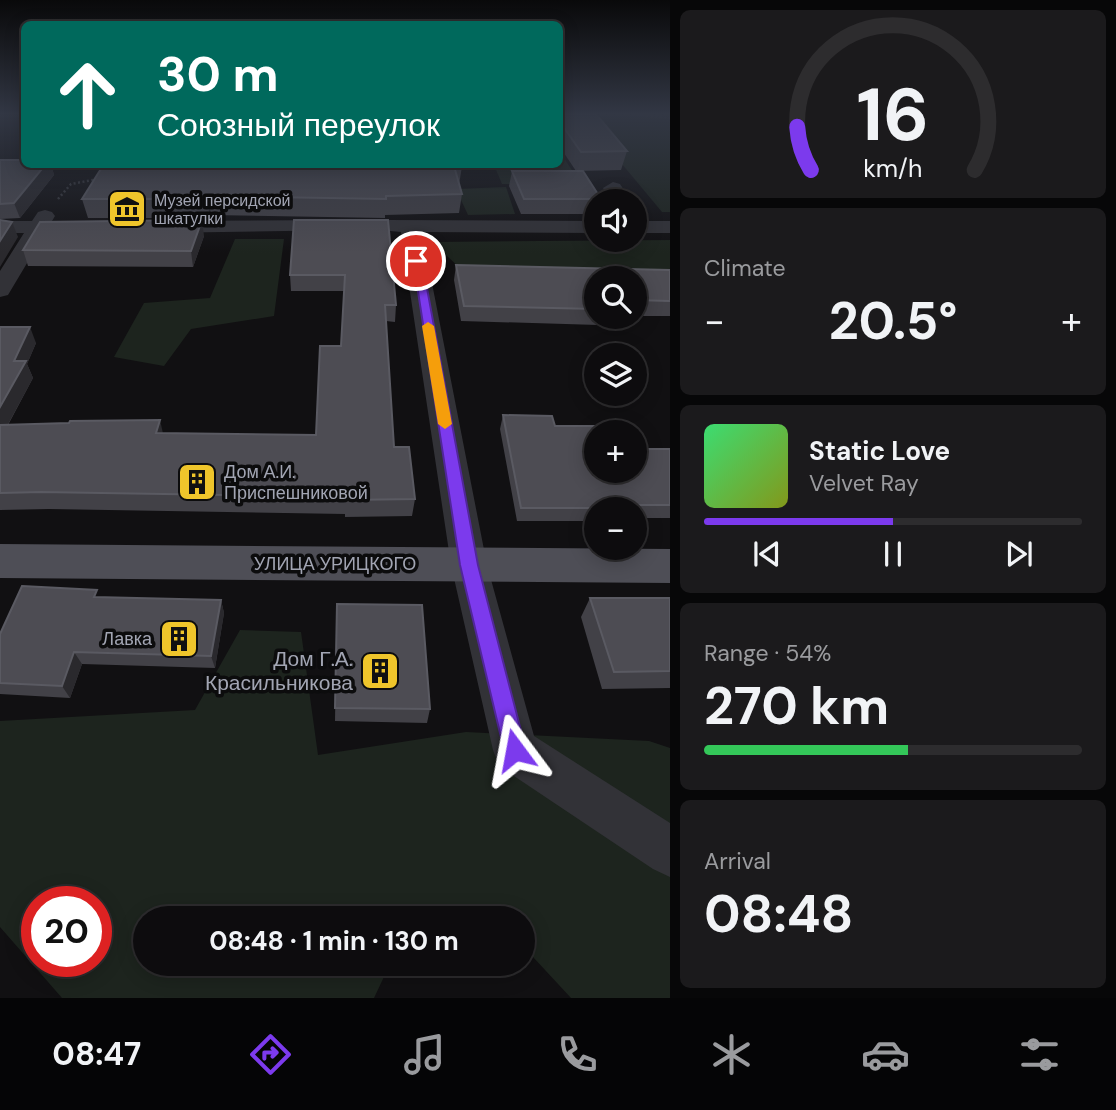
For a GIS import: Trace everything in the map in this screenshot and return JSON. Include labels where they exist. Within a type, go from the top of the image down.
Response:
[{"type":"main road","name":"УЛИЦА УРИЦКОГО","points":[[0,561],[670,566]]},
{"type":"street","points":[[0,227],[42,222],[107,227]]},
{"type":"street","points":[[0,290],[42,222]]},
{"type":"street","points":[[410,226],[469,565],[515,750],[670,852]]},
{"type":"street","points":[[647,226],[670,227]]},
{"type":"street","points":[[135,227],[584,227]]},
{"type":"path","points":[[42,222],[71,184],[109,177]]},
{"type":"shaded area","points":[[563,161],[566,161],[581,184],[502,184],[495,168],[563,168]]},
{"type":"shaded area","points":[[619,161],[670,161],[670,212],[662,212],[647,194],[647,189],[643,189]]},
{"type":"shaded area","points":[[506,187],[515,214],[468,215],[456,189]]},
{"type":"shaded area","points":[[235,239],[284,239],[274,316],[191,329],[164,366],[114,357],[144,303],[210,298]]},
{"type":"shaded area","points":[[647,240],[670,240],[670,272],[647,272],[647,266],[584,266],[584,271],[462,270],[432,242],[584,241],[584,252],[647,252]]},
{"type":"shaded area","points":[[240,630],[301,632],[318,755],[466,732],[649,741],[670,748],[670,998],[571,998],[535,959],[535,906],[133,906],[133,976],[384,976],[374,998],[62,998],[44,977],[112,977],[112,886],[21,886],[21,951],[0,927],[0,721],[195,710]]},
{"type":"building","points":[[0,161],[21,161],[21,168],[43,168],[14,203],[0,204]]},
{"type":"building","points":[[101,168],[455,168],[462,194],[386,196],[386,199],[208,196],[207,199],[82,199]]},
{"type":"building","points":[[512,171],[583,171],[595,189],[584,189],[584,199],[524,199]]},
{"type":"building","points":[[0,220],[12,222],[0,241]]},
{"type":"building","points":[[202,220],[191,251],[23,250],[40,222]]},
{"type":"building","points":[[294,220],[388,220],[396,305],[385,305],[394,447],[409,447],[415,499],[0,493],[0,425],[160,420],[156,433],[316,435],[320,346],[341,346],[345,275],[290,275]]},
{"type":"building","points":[[456,265],[584,268],[584,309],[464,306]]},
{"type":"building","points":[[647,269],[670,270],[670,301],[647,300]]},
{"type":"building","points":[[0,327],[30,327],[14,361],[26,361],[0,407]]},
{"type":"building","points":[[503,415],[552,416],[555,426],[584,426],[584,483],[647,483],[647,449],[670,449],[670,505],[647,505],[647,497],[584,497],[584,508],[521,508]]},
{"type":"building","points":[[22,586],[97,590],[94,597],[221,600],[211,656],[74,652],[62,686],[0,683],[0,634]]},
{"type":"building","points":[[590,598],[670,598],[670,671],[614,672]]},
{"type":"building","name":"Дом Г.А. Красильникова","points":[[337,604],[422,605],[430,709],[335,708]]},
{"type":"slow traffic","points":[[428,326],[445,424]]},
{"type":"place","name":"Музей персидской шкатулки","points":[[127,209]]},
{"type":"place","name":"Дом А.И. Приспешниковой","points":[[197,482]]},
{"type":"place","name":"Лавка","points":[[179,639]]},
{"type":"place","name":"Дом Г.А. Красильникова","points":[[380,671]]},
{"type":"route","points":[[416,261],[469,565],[515,750]]}]
